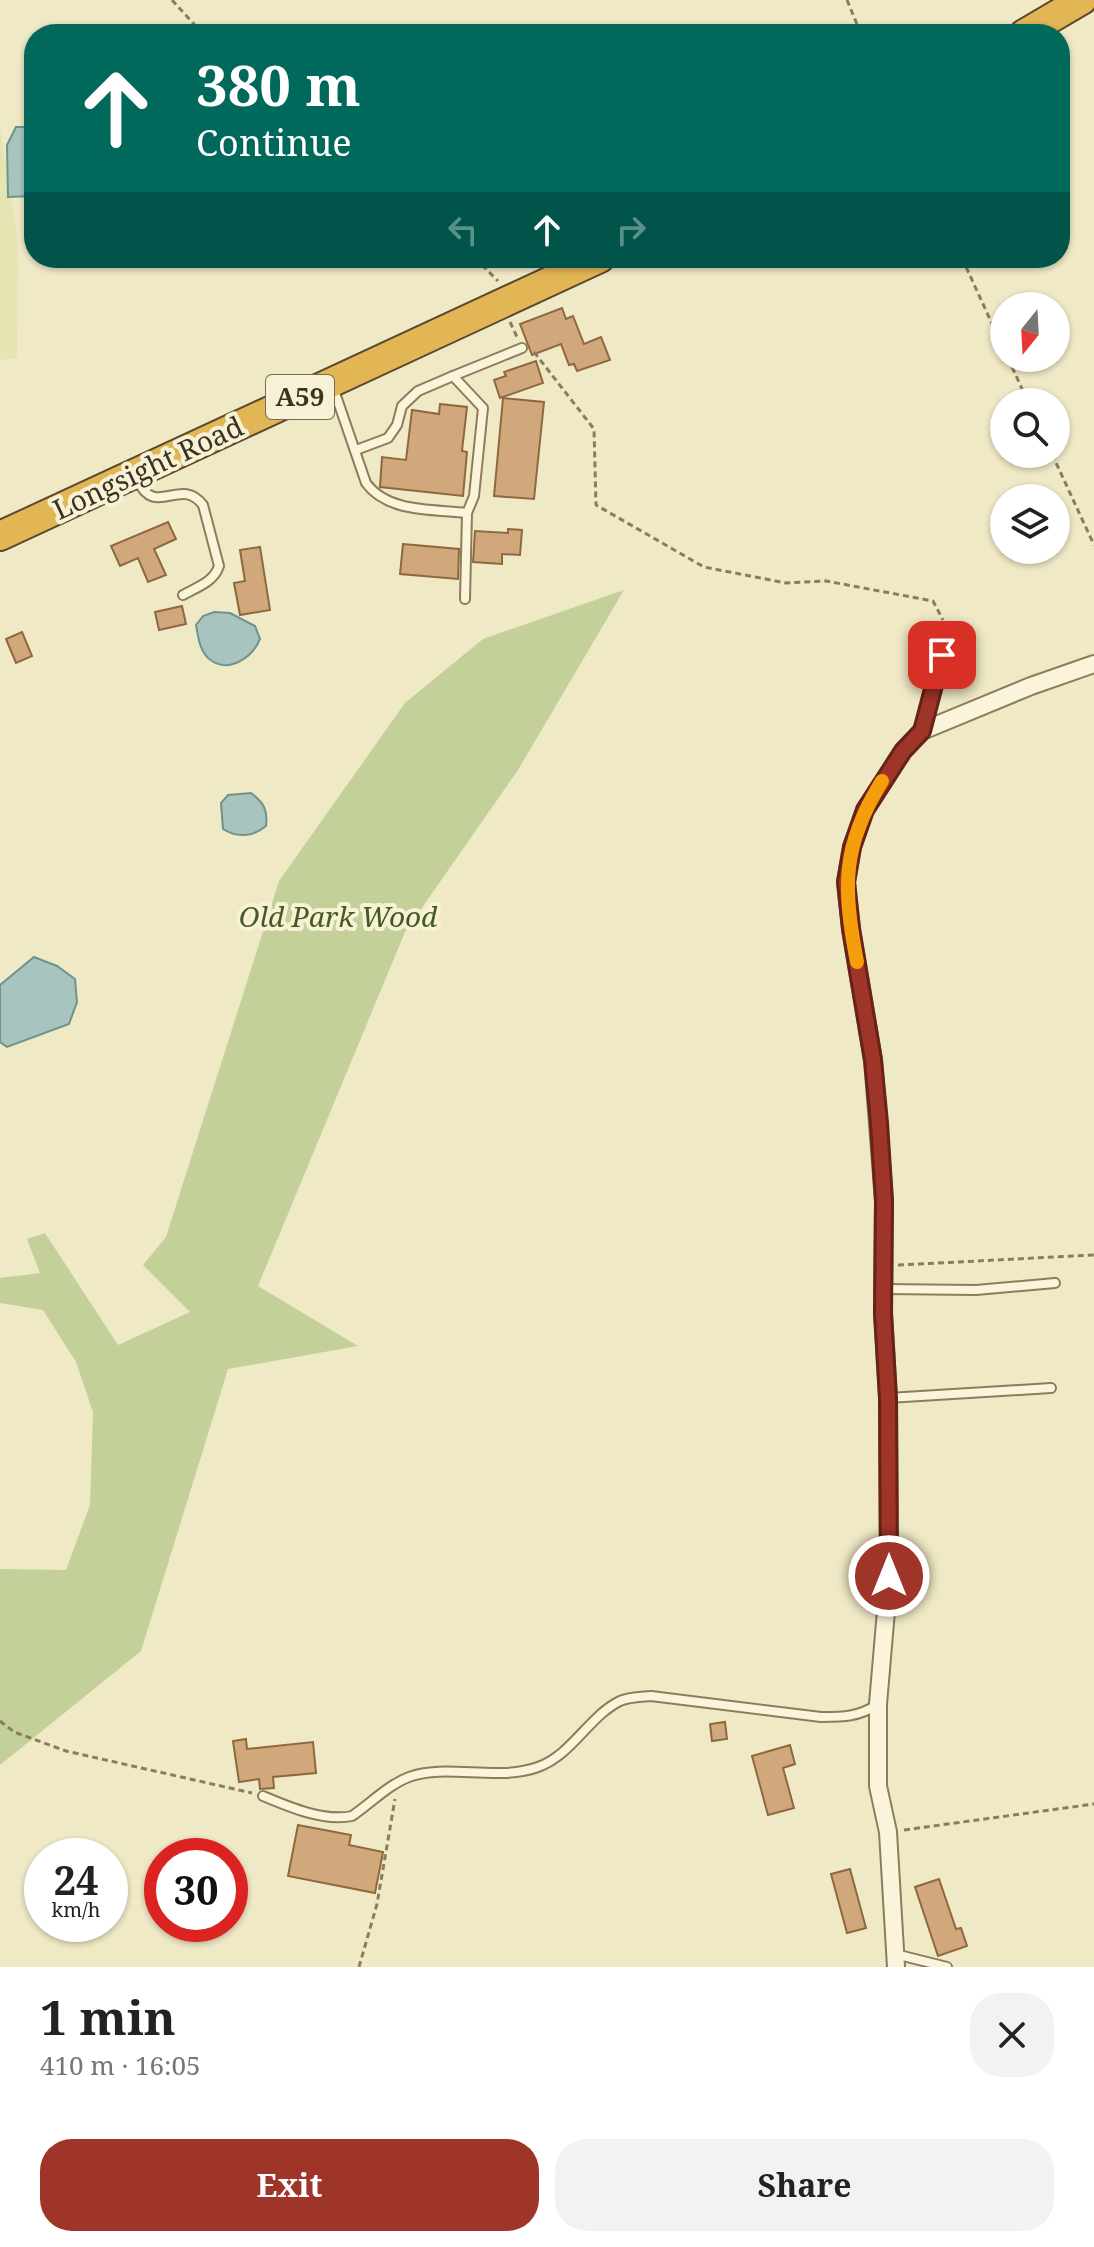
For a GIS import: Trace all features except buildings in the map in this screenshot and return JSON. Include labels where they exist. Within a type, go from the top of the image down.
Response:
[{"type":"highway","points":[[1041,24],[1082,0]]},
{"type":"highway","name":"Longsight Road","points":[[0,536],[578,268]]},
{"type":"street","points":[[895,1961],[888,1832],[878,1786],[878,1704],[889,1576],[884,1201],[873,1060],[846,882],[852,847],[865,810],[903,751],[922,731],[1094,664]]},
{"type":"lane","points":[[356,450],[388,438],[397,425],[402,406],[436,381],[522,348]]},
{"type":"lane","points":[[453,376],[483,408],[474,496],[467,513],[465,599]]},
{"type":"lane","points":[[332,382],[366,483],[374,494],[387,503],[467,513]]},
{"type":"lane","points":[[134,474],[143,493],[149,497],[188,495],[203,505],[219,566],[209,580],[183,595]]},
{"type":"lane","points":[[922,731],[948,630]]},
{"type":"lane","points":[[884,1289],[976,1290],[1055,1283]]},
{"type":"lane","points":[[888,1398],[1051,1388]]},
{"type":"lane","points":[[263,1796],[292,1809],[343,1818],[352,1816],[397,1784],[418,1776],[504,1774],[540,1766],[569,1747],[620,1701],[632,1698],[651,1696],[821,1717],[849,1717],[865,1713],[878,1704]]},
{"type":"lane","points":[[895,1961],[947,1967]]},
{"type":"path","points":[[172,0],[194,24]]},
{"type":"path","points":[[847,0],[857,24]]},
{"type":"path","points":[[483,268],[508,300],[524,351],[532,349],[594,429],[596,505],[704,567],[786,583],[826,581],[933,601],[948,630]]},
{"type":"path","points":[[967,268],[990,319]]},
{"type":"path","points":[[1058,468],[1094,545]]},
{"type":"path","points":[[883,1266],[1094,1255]]},
{"type":"path","points":[[0,1721],[14,1732],[66,1751],[263,1796]]},
{"type":"path","points":[[359,1967],[385,1865],[397,1784]]},
{"type":"path","points":[[888,1832],[1094,1804]]},
{"type":"shaded area","points":[[0,127],[18,240],[17,358],[0,360]]},
{"type":"green space","name":"Old Park Wood","points":[[624,590],[518,770],[405,932],[258,1286],[358,1346],[228,1369],[141,1651],[0,1765],[0,1569],[66,1570],[90,1505],[93,1412],[76,1362],[43,1310],[0,1303],[0,1278],[40,1273],[27,1239],[45,1233],[118,1345],[190,1312],[143,1265],[166,1237],[279,881],[405,703],[483,639]]},
{"type":"water","points":[[16,127],[24,127],[24,196],[8,197],[7,145]]},
{"type":"water","points":[[214,612],[230,613],[255,626],[260,639],[247,657],[234,664],[219,664],[202,650],[196,625],[203,616]]},
{"type":"water","points":[[251,793],[264,807],[266,826],[245,835],[223,829],[221,803],[228,795]]},
{"type":"water","points":[[34,957],[57,966],[75,979],[77,1002],[69,1024],[7,1047],[0,1042],[0,985]]},
{"type":"slow traffic","points":[[857,962],[846,882],[852,847],[865,810],[882,781]]},
{"type":"route","points":[[889,1576],[888,1398],[883,1313],[884,1201],[873,1060],[846,882],[852,847],[865,810],[903,751],[922,731],[942,655]]}]
